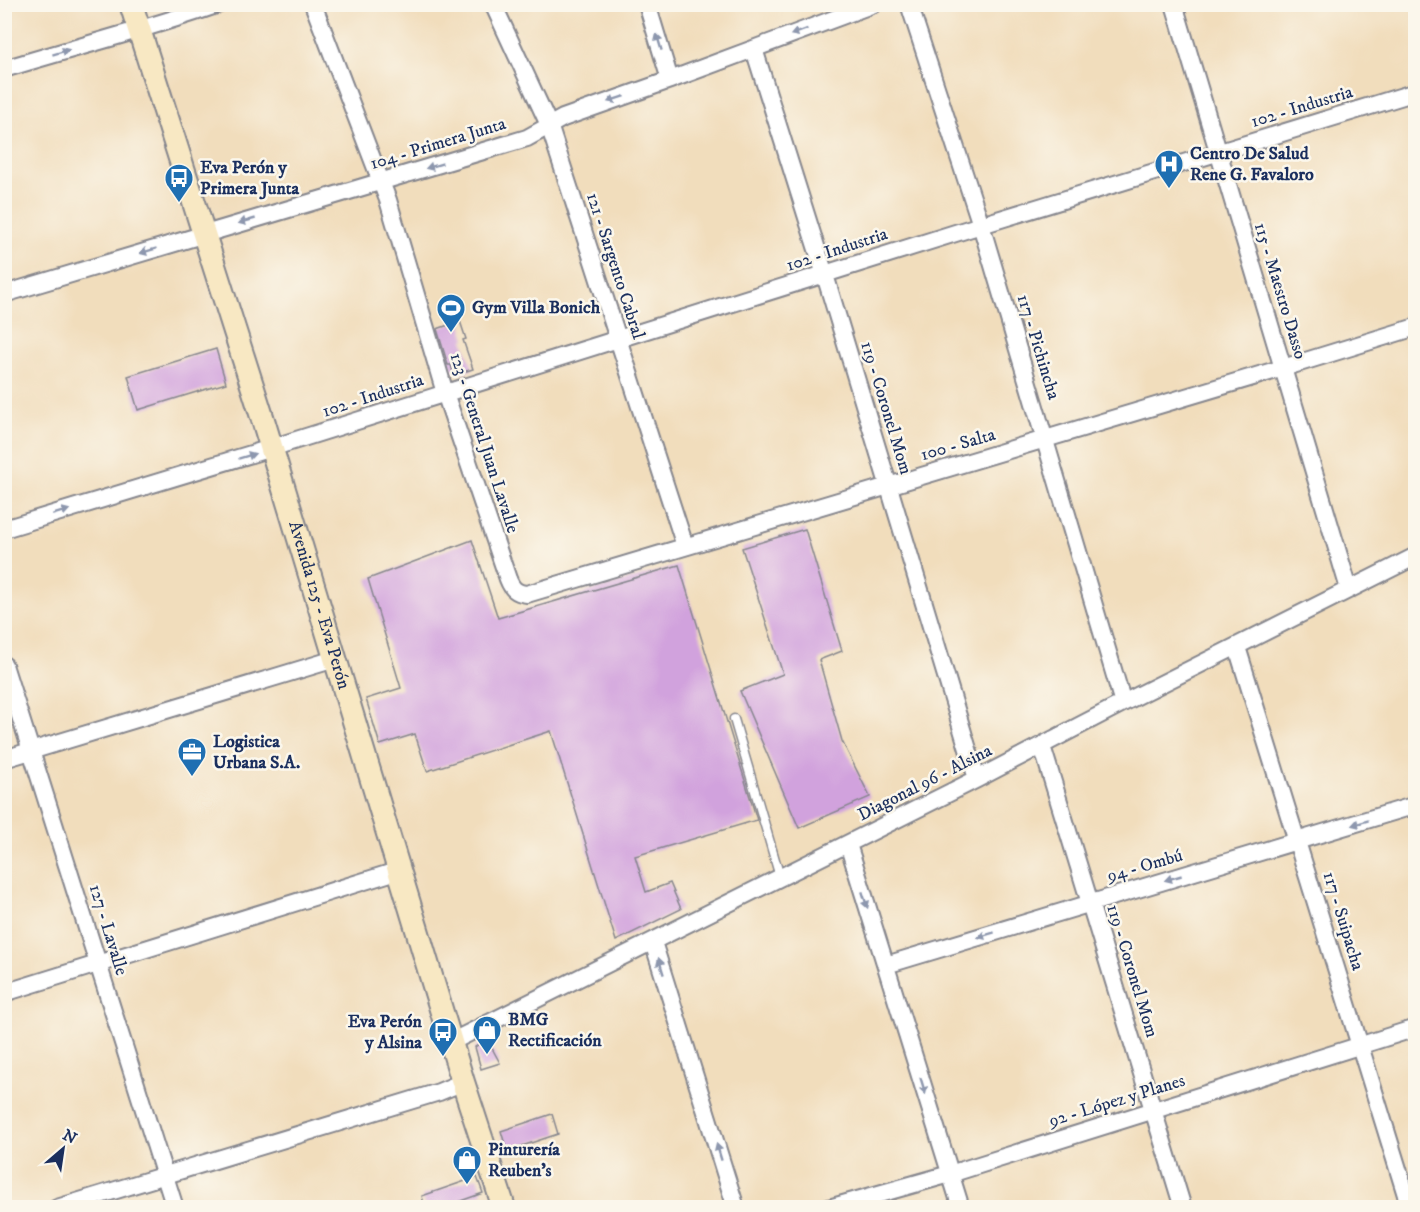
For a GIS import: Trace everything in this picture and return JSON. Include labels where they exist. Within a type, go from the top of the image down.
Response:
[{"type":"main road","name":"Avenida 125 - Eva Perón","points":[[130,4],[271,448],[463,1082],[504,1208]]},
{"type":"street","points":[[4,69],[167,23],[219,4]]},
{"type":"street","name":"123 - General Juan Lavalle","points":[[313,4],[381,182],[445,393],[512,588]]},
{"type":"street","name":"121 - Sargento Cabral","points":[[493,4],[549,125],[685,546]]},
{"type":"street","points":[[647,4],[670,80]]},
{"type":"street","name":"104 - Primera Junta","points":[[4,294],[527,138],[563,117],[874,4]]},
{"type":"street","name":"117 - Pichincha","points":[[909,4],[981,225],[1123,703]]},
{"type":"street","name":"115 - Maestro Dasso","points":[[1174,4],[1349,589]]},
{"type":"street","name":"119 - Coronel Mom","points":[[754,49],[825,275],[977,779]]},
{"type":"street","name":"102 - Industria","points":[[4,529],[1416,92]]},
{"type":"street","name":"100 - Salta","points":[[512,588],[519,593],[527,594],[1416,327]]},
{"type":"street","name":"Diagonal 96 - Alsina","points":[[451,1042],[1416,556]]},
{"type":"street","name":"117 - Suipacha","points":[[1237,647],[1362,1045],[1410,1208]]},
{"type":"street","points":[[4,759],[335,659]]},
{"type":"street","name":"127 - Lavalle","points":[[4,665],[175,1208]]},
{"type":"street","name":"119 - Coronel Mom","points":[[1042,746],[1183,1208]]},
{"type":"street","name":"94 - Ombú","points":[[886,965],[1416,805]]},
{"type":"street","points":[[848,844],[960,1208]]},
{"type":"street","points":[[4,993],[400,870]]},
{"type":"street","points":[[653,942],[736,1208]]},
{"type":"street","name":"92 - López y Planes","points":[[829,1208],[950,1174],[1416,1028]]},
{"type":"street","points":[[57,1208],[439,1092],[463,1082]]},
{"type":"lane","points":[[734,719],[780,877]]},
{"type":"building","points":[[460,321],[466,339],[463,340],[473,369],[460,373],[459,370],[453,372],[451,365],[448,365],[437,329]]},
{"type":"building","points":[[216,349],[226,383],[138,410],[128,376]]},
{"type":"building","points":[[805,529],[842,651],[819,660],[842,741],[870,797],[799,828],[740,691],[783,674],[742,548]]},
{"type":"building","points":[[472,540],[498,618],[679,565],[757,820],[635,856],[646,892],[670,883],[681,909],[616,941],[551,731],[427,771],[415,734],[380,745],[366,699],[401,688],[368,579]]},
{"type":"building","name":"BMG Rectificación","points":[[487,1039],[500,1063],[481,1069],[475,1047]]},
{"type":"building","points":[[552,1114],[558,1134],[507,1151],[501,1131]]},
{"type":"building","name":"Pinturería Reuben's","points":[[477,1177],[483,1193],[441,1208],[425,1208],[422,1196]]},
{"type":"place","name":"Centro De Salud Rene G. Favaloro","points":[[1169,190]]},
{"type":"place","name":"Eva Perón y Primera Junta","points":[[179,204]]},
{"type":"place","name":"Gym Villa Bonich","points":[[451,334]]},
{"type":"place","name":"Logistica Urbana S.A.","points":[[192,778]]},
{"type":"place","name":"BMG Rectificación","points":[[487,1056]]},
{"type":"place","name":"Eva Perón y Alsina","points":[[443,1058]]},
{"type":"place","name":"Pinturería Reuben's","points":[[467,1186]]}]
